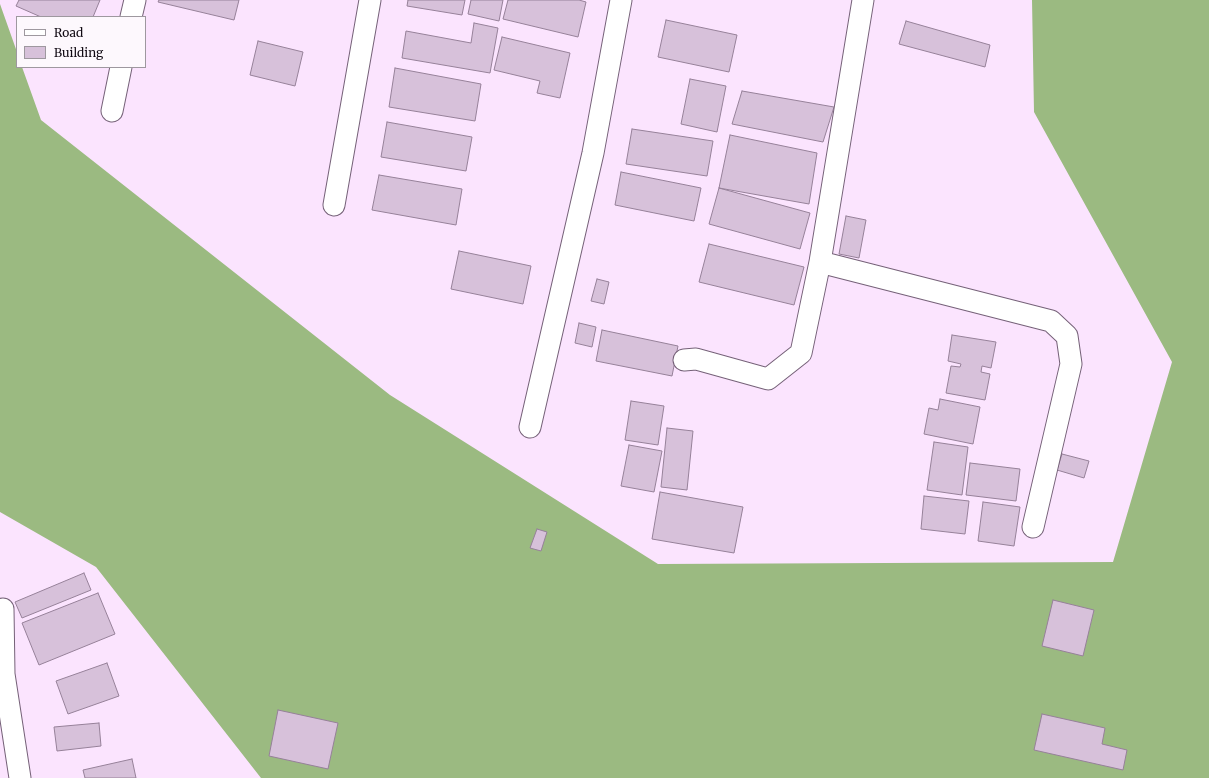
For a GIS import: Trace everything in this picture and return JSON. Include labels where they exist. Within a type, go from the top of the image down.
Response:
[{"type":"street","points":[[131,16],[135,0]]},
{"type":"street","points":[[334,205],[370,0]]},
{"type":"street","points":[[530,427],[593,153],[621,0]]},
{"type":"street","points":[[684,360],[696,359],[768,379],[801,353],[820,262],[863,0]]},
{"type":"street","points":[[112,111],[121,68]]},
{"type":"street","points":[[820,262],[1051,321],[1067,336],[1071,364],[1033,527]]},
{"type":"street","points":[[3,609],[2,674],[20,778]]},
{"type":"green space","points":[[1032,0],[1209,0],[1209,778],[261,778],[96,567],[0,512],[0,4],[16,49],[16,68],[22,68],[41,120],[390,395],[658,564],[1113,562],[1172,362],[1034,112]]},
{"type":"building","points":[[19,0],[100,0],[93,16],[39,16],[16,6]]},
{"type":"building","points":[[159,0],[239,0],[234,20],[158,2]]},
{"type":"building","points":[[408,0],[465,0],[462,15],[407,6]]},
{"type":"building","points":[[471,0],[503,0],[499,21],[468,14]]},
{"type":"building","points":[[508,0],[579,0],[586,2],[578,37],[503,19]]},
{"type":"building","points":[[666,20],[737,35],[729,72],[658,57]]},
{"type":"building","points":[[906,21],[990,45],[985,67],[899,44]]},
{"type":"building","points":[[474,23],[498,28],[490,73],[402,58],[406,31],[471,43]]},
{"type":"building","points":[[502,37],[570,53],[560,98],[537,93],[540,81],[494,70]]},
{"type":"building","points":[[258,41],[303,52],[295,86],[250,75]]},
{"type":"building","points":[[395,68],[481,84],[475,121],[389,107]]},
{"type":"building","points":[[690,79],[726,86],[717,132],[681,124]]},
{"type":"building","points":[[742,91],[834,107],[823,142],[732,124]]},
{"type":"building","points":[[387,122],[472,137],[466,171],[381,157]]},
{"type":"building","points":[[632,129],[713,141],[707,176],[626,164]]},
{"type":"building","points":[[730,135],[817,153],[809,204],[719,188]]},
{"type":"building","points":[[621,172],[701,188],[694,221],[615,205]]},
{"type":"building","points":[[379,175],[462,189],[456,225],[372,210]]},
{"type":"building","points":[[719,188],[810,213],[800,249],[709,224]]},
{"type":"building","points":[[846,216],[866,220],[859,258],[839,254]]},
{"type":"building","points":[[709,244],[804,267],[794,305],[699,282]]},
{"type":"building","points":[[459,251],[531,266],[523,304],[451,289]]},
{"type":"building","points":[[597,279],[609,282],[604,304],[591,301]]},
{"type":"building","points":[[579,323],[596,327],[592,347],[575,343]]},
{"type":"building","points":[[602,330],[678,346],[672,376],[596,361]]},
{"type":"building","points":[[952,335],[996,342],[991,368],[982,366],[981,372],[990,374],[985,400],[946,393],[951,366],[960,367],[961,364],[948,361]]},
{"type":"building","points":[[940,399],[980,407],[973,444],[924,434],[929,408],[938,410]]},
{"type":"building","points":[[631,401],[664,406],[658,445],[625,440]]},
{"type":"building","points":[[667,428],[693,431],[687,490],[661,487]]},
{"type":"building","points":[[934,442],[968,447],[962,495],[927,490]]},
{"type":"building","points":[[629,445],[662,451],[654,492],[621,486]]},
{"type":"building","points":[[1062,454],[1089,461],[1084,478],[1057,470]]},
{"type":"building","points":[[970,463],[1020,469],[1016,501],[966,495]]},
{"type":"building","points":[[660,492],[743,507],[734,553],[652,539]]},
{"type":"building","points":[[924,496],[969,501],[965,534],[921,529]]},
{"type":"building","points":[[983,502],[1020,507],[1014,546],[978,541]]},
{"type":"building","points":[[537,529],[547,532],[541,551],[530,548]]},
{"type":"building","points":[[84,573],[91,590],[22,618],[15,602]]},
{"type":"building","points":[[98,593],[115,634],[39,665],[22,623]]},
{"type":"building","points":[[1053,600],[1094,610],[1083,656],[1042,646]]},
{"type":"building","points":[[107,663],[119,696],[68,714],[56,681]]},
{"type":"building","points":[[278,710],[338,723],[328,769],[269,756]]},
{"type":"building","points":[[1042,714],[1105,728],[1102,744],[1127,750],[1123,770],[1034,750]]},
{"type":"building","points":[[99,723],[101,746],[57,751],[54,727]]},
{"type":"building","points":[[132,759],[136,778],[85,778],[83,770]]}]
